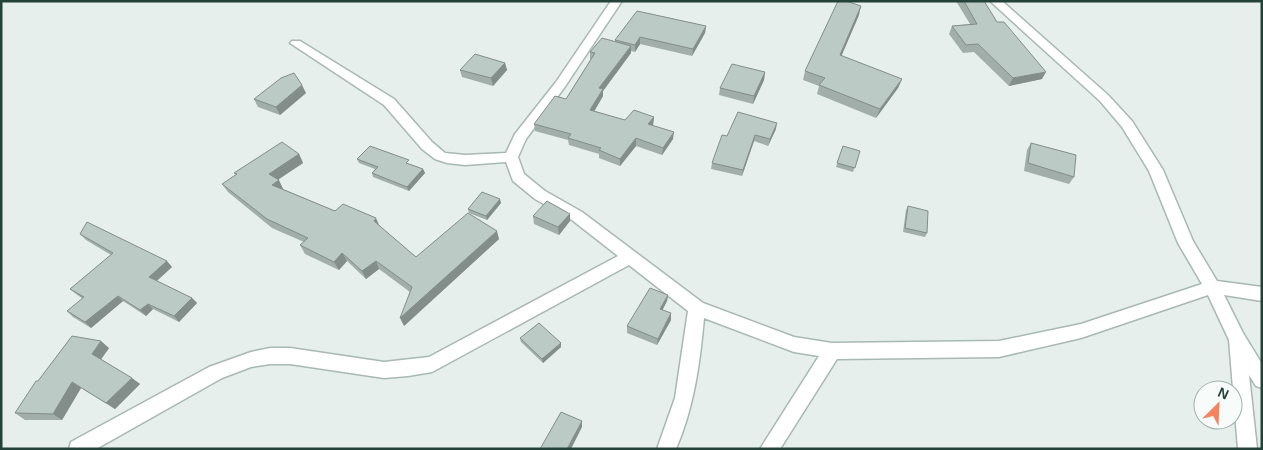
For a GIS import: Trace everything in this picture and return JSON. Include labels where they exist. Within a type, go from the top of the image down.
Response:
[{"type":"street","points":[[617,1],[560,85],[520,137],[510,157],[518,177],[540,195],[577,216],[697,308],[794,344],[832,351],[999,349],[1081,331],[1212,287],[1262,294]]},
{"type":"street","points":[[995,1],[1104,98],[1127,124],[1156,170],[1186,242],[1212,287],[1237,338],[1262,380]]},
{"type":"street","points":[[296,43],[389,102],[433,151],[440,156],[460,160],[510,157]]},
{"type":"street","points":[[78,449],[95,438],[148,411],[188,386],[232,365],[260,356],[290,356],[370,370],[403,370],[432,364],[630,257]]},
{"type":"street","points":[[666,449],[673,435],[691,368],[697,308]]},
{"type":"street","points":[[1237,338],[1248,449]]},
{"type":"street","points":[[769,449],[832,351]]},
{"type":"building","points":[[838,1],[846,1],[861,6],[840,55],[902,79],[880,109],[819,85],[825,78],[805,71]]},
{"type":"building","points":[[964,1],[984,1],[997,22],[1004,22],[1046,72],[1013,78],[978,44],[966,45],[952,26],[977,24]]},
{"type":"building","points":[[637,11],[706,26],[693,49],[640,37],[635,45],[615,40]]},
{"type":"building","points":[[602,38],[631,46],[599,88],[603,89],[590,110],[625,120],[634,110],[654,117],[648,124],[674,132],[663,148],[636,138],[620,159],[599,150],[601,148],[568,138],[571,134],[534,124],[555,96],[566,99],[595,53],[590,52]]},
{"type":"building","points":[[475,54],[505,63],[491,78],[460,70]]},
{"type":"building","points":[[732,64],[765,72],[754,96],[720,88]]},
{"type":"building","points":[[294,73],[302,85],[276,107],[254,99],[281,78]]},
{"type":"building","points":[[738,112],[777,123],[770,139],[755,135],[743,170],[712,163],[722,135],[727,136]]},
{"type":"building","points":[[282,142],[299,154],[269,174],[279,180],[272,185],[335,211],[343,204],[376,218],[374,221],[416,257],[468,213],[497,231],[400,318],[412,287],[376,261],[362,271],[342,253],[334,262],[300,245],[308,238],[267,219],[222,184],[237,174],[234,173]]},
{"type":"building","points":[[1031,143],[1076,155],[1074,177],[1028,163]]},
{"type":"building","points":[[370,146],[409,160],[406,163],[423,169],[407,187],[372,173],[378,167],[357,159]]},
{"type":"building","points":[[843,146],[860,151],[855,168],[837,163]]},
{"type":"building","points":[[482,192],[500,199],[486,216],[468,209]]},
{"type":"building","points":[[547,201],[570,214],[558,227],[533,216]]},
{"type":"building","points":[[908,206],[928,211],[927,233],[905,228]]},
{"type":"building","points":[[87,222],[167,261],[149,277],[192,298],[174,316],[148,304],[140,310],[118,296],[85,322],[67,311],[84,297],[70,289],[113,253],[80,234]]},
{"type":"building","points":[[650,288],[668,295],[660,309],[671,313],[658,339],[627,326]]},
{"type":"building","points":[[539,323],[561,343],[542,359],[520,338]]},
{"type":"building","points":[[72,336],[101,341],[92,354],[132,378],[106,403],[72,382],[53,414],[15,413],[36,381],[38,381]]},
{"type":"building","points":[[561,412],[582,421],[567,449],[540,449]]}]
